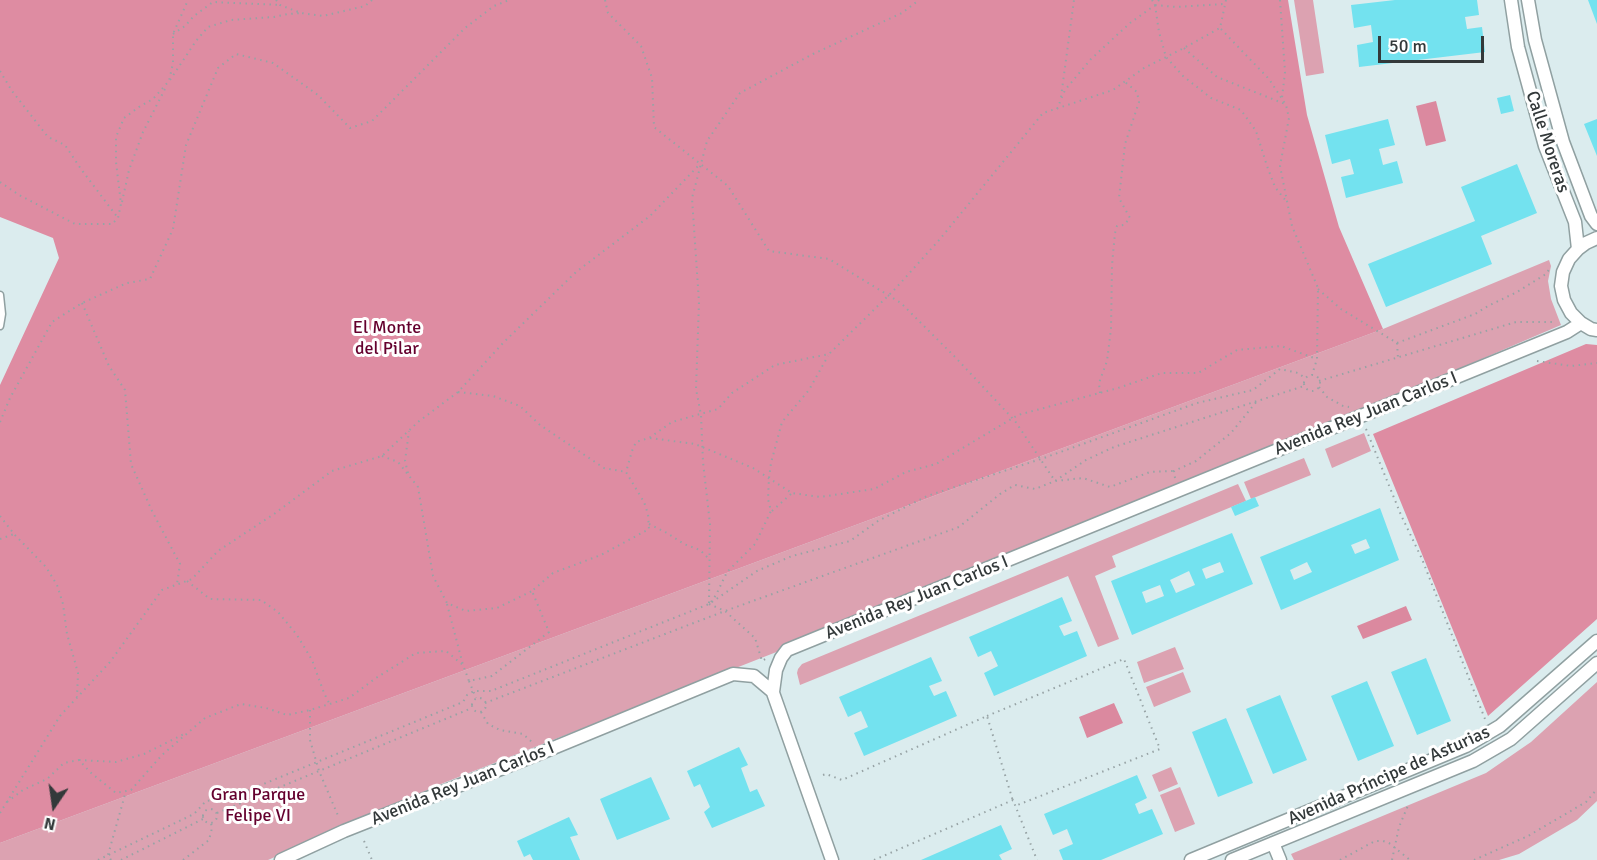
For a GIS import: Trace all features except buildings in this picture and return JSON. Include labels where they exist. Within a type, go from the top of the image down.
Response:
[{"type":"street","name":"Calle Moreras","points":[[1510,0],[1518,46],[1542,135],[1575,222],[1578,249]]},
{"type":"street","name":"Calle Moreras","points":[[1527,0],[1535,40],[1563,142],[1591,216],[1597,224]]},
{"type":"street","points":[[1597,238],[1586,243],[1569,259],[1561,286],[1564,300],[1571,313],[1581,323],[1597,330]]},
{"type":"street","name":"Avenida Rey Juan Carlos I","points":[[281,860],[345,831],[734,674],[754,676],[772,691],[776,670],[787,650],[1567,332],[1581,323]]},
{"type":"street","name":"Avenida Príncipe de Asturias","points":[[1191,860],[1466,746],[1500,726],[1597,641]]},
{"type":"street","name":"Avenida Príncipe de Asturias","points":[[1232,860],[1473,761],[1511,739],[1597,663]]},
{"type":"street","points":[[772,691],[832,860]]},
{"type":"street","points":[[1273,843],[1280,860]]},
{"type":"lane","points":[[0,295],[2,314],[0,327]]},
{"type":"path","points":[[121,204],[116,162],[116,137],[124,118],[153,99],[169,81],[173,63],[173,34],[188,0]]},
{"type":"path","points":[[276,0],[280,5]]},
{"type":"path","points":[[0,182],[19,195],[75,224],[112,224],[118,218],[129,170],[143,132],[169,81],[208,27],[231,20],[288,14],[323,16],[365,6],[372,0]]},
{"type":"path","points":[[0,422],[10,398],[52,322],[82,303],[127,284],[150,279],[173,228],[186,145],[218,68],[236,54],[273,63],[318,95],[350,128],[372,121],[465,28],[494,6],[508,0]]},
{"type":"path","points":[[605,0],[608,13],[641,46],[651,78],[654,127],[728,186],[769,251],[829,259],[901,303],[1012,418],[1055,481]]},
{"type":"path","points":[[709,604],[710,524],[701,415],[696,389],[699,302],[692,198],[707,141],[740,93],[813,54],[902,13],[919,0]]},
{"type":"path","points":[[1061,100],[1074,0]]},
{"type":"path","points":[[1152,0],[1166,57],[1183,76],[1211,98],[1241,110],[1256,131],[1275,187],[1287,202]]},
{"type":"path","points":[[1057,109],[1065,90],[1091,59],[1159,0]]},
{"type":"path","points":[[771,511],[768,499],[769,478],[782,422],[809,390],[829,354],[889,295],[940,238],[1043,113],[1113,90],[1144,68],[1220,28],[1226,0]]},
{"type":"path","points":[[1280,0],[1285,72],[1282,99]]},
{"type":"path","points":[[173,34],[213,2],[280,5],[301,13]]},
{"type":"path","points":[[1155,5],[1176,7],[1225,4]]},
{"type":"path","points":[[1220,28],[1269,79],[1286,105],[1289,118],[1280,166],[1292,226],[1318,288],[1317,359],[1312,375]]},
{"type":"path","points":[[1184,48],[1217,77],[1286,105]]},
{"type":"path","points":[[0,71],[12,91],[48,137],[65,145],[118,218]]},
{"type":"path","points":[[1100,393],[1111,329],[1115,232],[1117,226],[1124,225],[1130,218],[1119,198],[1125,144],[1139,102],[1137,92],[1125,82]]},
{"type":"path","points":[[0,813],[60,716],[110,662],[162,590],[192,579],[218,551],[274,514],[332,471],[382,456],[458,392],[504,342],[576,272],[650,216],[700,164]]},
{"type":"path","points":[[1397,343],[1475,314],[1546,274],[1554,263]]},
{"type":"path","points":[[1318,288],[1341,309],[1397,343]]},
{"type":"path","points":[[82,303],[109,366],[125,390],[131,464],[152,511],[180,564],[177,584]]},
{"type":"path","points":[[1319,381],[1516,322],[1556,322]]},
{"type":"path","points":[[1397,343],[1398,358]]},
{"type":"path","points":[[649,438],[694,444],[753,468],[792,493],[820,497],[874,489],[906,472],[936,464],[1018,415],[1100,393],[1162,373],[1198,373],[1238,350],[1281,346],[1317,359]]},
{"type":"path","points":[[447,603],[466,611],[497,608],[532,591],[553,573],[601,555],[649,529],[644,502],[626,472],[636,442],[649,438],[672,422],[718,409],[732,393],[775,365],[829,354]]},
{"type":"path","points":[[1537,361],[1571,366],[1597,363]]},
{"type":"path","points":[[98,860],[194,814],[206,801],[222,801],[463,702],[467,695],[474,691],[491,691],[709,604],[757,571],[792,556],[850,541],[878,521],[927,496],[1041,459],[1197,403],[1253,390],[1280,369],[1298,373],[1305,378]]},
{"type":"path","points":[[1305,378],[1312,375],[1317,377],[1319,387],[1327,397],[1343,406],[1357,407]]},
{"type":"path","points":[[1304,386],[1305,378]]},
{"type":"path","points":[[1304,386],[1310,391],[1315,391],[1319,387]]},
{"type":"path","points":[[485,703],[725,611],[959,527],[1000,494],[1015,485],[1035,489],[1055,481],[1086,460],[1114,447],[1304,386]]},
{"type":"path","points":[[458,392],[493,396],[520,406],[540,425],[604,468],[626,472]]},
{"type":"path","points":[[1055,481],[1083,478],[1110,487],[1150,472],[1174,471],[1196,461],[1231,433],[1257,401]]},
{"type":"path","points":[[1366,429],[1401,515],[1422,559],[1486,721]]},
{"type":"path","points":[[409,431],[405,461],[409,476]]},
{"type":"path","points":[[382,456],[398,462],[418,487],[433,576],[447,603],[463,665],[476,699]]},
{"type":"path","points":[[1174,471],[1176,484]]},
{"type":"path","points":[[709,604],[727,572],[755,544],[771,511],[792,493]]},
{"type":"path","points":[[0,516],[46,567],[57,585],[78,673],[76,698]]},
{"type":"path","points":[[649,524],[684,544],[700,550],[709,559]]},
{"type":"path","points":[[0,539],[14,534]]},
{"type":"path","points":[[187,581],[210,599],[261,600],[278,612],[297,635],[312,660],[329,704]]},
{"type":"path","points":[[469,681],[492,676],[549,632],[532,591]]},
{"type":"path","points":[[709,604],[725,611],[755,638],[762,661],[766,659]]},
{"type":"path","points":[[79,760],[116,793],[131,790],[162,755],[205,718],[241,704],[266,708],[287,715],[310,710],[349,698],[416,653],[446,651],[463,665]]},
{"type":"path","points":[[823,775],[842,780],[1124,659],[1160,749],[1015,806]]},
{"type":"path","points":[[472,708],[472,703],[476,699],[482,699],[485,703]]},
{"type":"path","points":[[482,712],[485,703]]},
{"type":"path","points":[[472,708],[476,712],[482,712]]},
{"type":"path","points":[[217,813],[472,708]]},
{"type":"path","points":[[310,710],[310,740],[319,771],[345,831]]},
{"type":"path","points":[[482,712],[488,724],[500,730],[523,734],[541,753]]},
{"type":"path","points":[[987,716],[1013,801],[1037,860]]},
{"type":"path","points":[[7,802],[23,790],[47,779],[64,763],[79,760],[116,762],[144,754],[190,731]]},
{"type":"path","points":[[1474,860],[1528,836],[1586,802],[1597,789]]},
{"type":"path","points":[[111,860],[108,855],[126,791]]},
{"type":"path","points":[[206,801],[209,810]]},
{"type":"path","points":[[874,860],[1013,801]]},
{"type":"path","points":[[1392,860],[1402,817],[1410,801]]},
{"type":"path","points":[[203,819],[203,814],[207,810],[212,809],[217,813]]},
{"type":"path","points":[[203,819],[207,823],[212,823],[217,819],[217,813]]},
{"type":"path","points":[[121,860],[203,819]]},
{"type":"path","points":[[183,860],[209,840],[212,823]]},
{"type":"path","points":[[364,841],[372,860]]},
{"type":"path","points":[[1340,860],[1375,841],[1389,843],[1410,860]]},
{"type":"green space","name":"El Monte del Pilar","points":[[0,0],[1288,0],[1307,115],[1339,227],[1383,329],[0,843],[0,385],[59,258],[53,238],[0,217]]},
{"type":"green space","points":[[1294,0],[1313,0],[1324,73],[1306,76]]},
{"type":"green space","name":"Gran Parque Felipe VI","points":[[1549,260],[1551,266],[1548,281],[1551,299],[1561,325],[1127,507],[950,577],[779,651],[441,784],[268,860],[0,860],[0,843],[1383,329]]},
{"type":"green space","points":[[1586,344],[1597,345],[1597,619],[1488,716],[1373,434]]},
{"type":"green space","points":[[1364,433],[1371,451],[1332,468],[1325,449]]},
{"type":"green space","points":[[1304,458],[1311,475],[1251,499],[1244,482]]},
{"type":"green space","points":[[1238,484],[1246,501],[1112,556],[1116,567],[1095,576],[1119,639],[1098,647],[1068,576],[800,685],[797,673],[802,664]]},
{"type":"green space","points":[[1175,647],[1184,669],[1144,683],[1137,662]]},
{"type":"green space","points":[[1183,672],[1191,692],[1154,707],[1146,687]]},
{"type":"green space","points":[[1597,682],[1597,801],[1577,820],[1519,854],[1499,860],[1294,860],[1291,854],[1486,773],[1531,742]]},
{"type":"green space","points":[[1171,767],[1178,784],[1159,792],[1152,775]]},
{"type":"green space","points":[[1180,787],[1195,824],[1175,832],[1160,795]]},
{"type":"shaded area","points":[[1436,101],[1446,141],[1426,146],[1416,106]]},
{"type":"shaded area","points":[[1406,606],[1412,620],[1363,639],[1357,626]]},
{"type":"shaded area","points":[[1114,703],[1123,723],[1087,738],[1079,717]]}]
